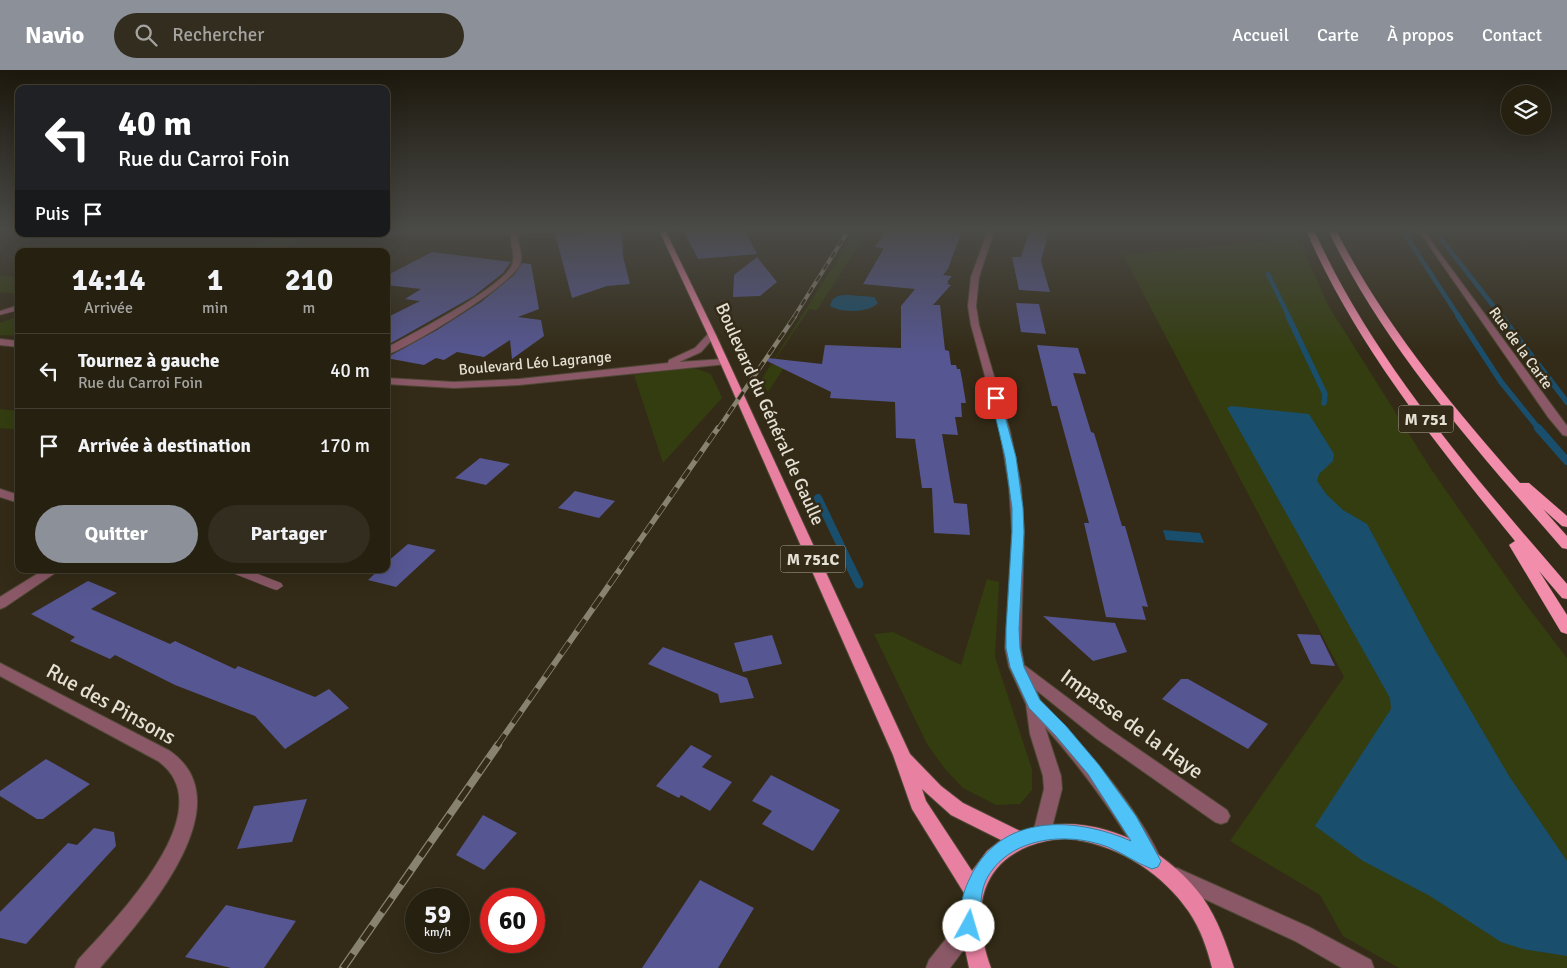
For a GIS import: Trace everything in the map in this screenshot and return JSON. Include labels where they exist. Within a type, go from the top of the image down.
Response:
[{"type":"highway","name":"M 751","points":[[1330,270],[1341,292],[1374,346],[1424,417],[1491,503],[1567,594]]},
{"type":"highway","name":"M 751","points":[[1353,270],[1385,320],[1430,382],[1487,453],[1567,545]]},
{"type":"highway","points":[[1487,453],[1567,523]]},
{"type":"highway","points":[[1491,503],[1567,628]]},
{"type":"main road","name":"Boulevard du Général de Gaulle","points":[[681,270],[902,755],[918,804],[973,890]]},
{"type":"main road","name":"Boulevard du Général de Gaulle","points":[[902,755],[935,791],[957,809],[1018,840]]},
{"type":"main road","points":[[980,968],[969,926],[973,890],[980,874],[990,860],[1018,840],[1042,832],[1063,831],[1085,833],[1108,839],[1131,848],[1159,867],[1181,886],[1207,921],[1216,939],[1223,968]]},
{"type":"street","points":[[390,350],[479,297],[509,276],[512,270]]},
{"type":"street","points":[[977,270],[972,306],[975,325],[1005,431],[1015,486],[1018,532],[1012,629],[1013,648],[1017,667],[1034,704],[1038,734],[1052,776],[1053,789],[1042,832]]},
{"type":"street","name":"Rue de la Carte","points":[[1448,270],[1567,433]]},
{"type":"street","name":"Boulevard Léo Lagrange","points":[[655,367],[698,350],[712,335]]},
{"type":"street","points":[[0,342],[15,344]]},
{"type":"street","name":"Boulevard Léo Lagrange","points":[[390,381],[454,385],[519,382],[655,367],[724,362]]},
{"type":"street","points":[[0,493],[15,498]]},
{"type":"street","points":[[0,604],[48,573]]},
{"type":"street","name":"Impasse de la Haye","points":[[1017,667],[1103,734],[1221,816]]},
{"type":"street","name":"Rue des Pinsons","points":[[0,669],[148,746],[166,758],[178,770],[186,786],[189,806],[186,828],[175,853],[151,889],[86,968]]},
{"type":"street","points":[[1034,704],[1060,730],[1094,770],[1130,821],[1159,867],[1302,934],[1363,968]]},
{"type":"street","points":[[937,968],[969,926]]},
{"type":"lane","points":[[0,314],[15,308]]},
{"type":"lane","points":[[244,573],[277,586]]},
{"type":"green space","points":[[831,270],[843,270],[817,310],[809,309],[772,364],[785,366],[768,392],[761,380]]},
{"type":"green space","points":[[1131,270],[1313,270],[1328,305],[1431,469],[1521,598],[1567,658],[1567,968],[1399,968],[1343,936],[1320,895],[1230,841],[1344,677]]},
{"type":"green space","points":[[0,275],[15,277],[15,294],[0,292]]},
{"type":"green space","points":[[15,317],[15,336],[0,335],[0,323]]},
{"type":"green space","points":[[698,369],[711,374],[722,398],[663,463],[634,375]]},
{"type":"green space","points":[[0,409],[15,411],[15,430],[0,428]]},
{"type":"green space","points":[[987,579],[999,582],[995,657],[1032,769],[1032,790],[1020,804],[996,805],[963,788],[945,769],[927,744],[874,634],[893,632],[961,665]]},
{"type":"water","points":[[848,295],[874,297],[878,303],[868,309],[855,311],[841,310],[830,306],[832,300],[836,297]]},
{"type":"water","points":[[1231,406],[1309,414],[1334,454],[1333,461],[1319,474],[1317,481],[1327,495],[1343,510],[1367,524],[1428,638],[1509,776],[1567,861],[1567,956],[1523,949],[1501,942],[1430,896],[1363,861],[1315,826],[1391,709],[1390,698],[1227,408]]},
{"type":"water","points":[[1163,530],[1200,533],[1204,543],[1166,540]]},
{"type":"building","points":[[398,270],[505,270],[474,296],[390,344],[390,316],[420,301],[405,299],[421,289],[390,285],[390,274]]},
{"type":"building","points":[[517,270],[532,270],[539,309],[518,317],[541,320],[544,336],[512,359],[510,340],[484,357],[457,352],[444,360],[436,358],[424,365],[390,359],[390,356],[437,330],[481,302],[514,275]]},
{"type":"building","points":[[565,270],[626,270],[630,284],[607,286],[572,298]]},
{"type":"building","points":[[741,270],[767,270],[777,282],[760,296],[733,297],[734,275]]},
{"type":"building","points":[[871,270],[947,270],[943,275],[952,276],[947,282],[949,282],[947,284],[951,285],[933,305],[940,305],[945,350],[949,351],[951,365],[956,365],[957,369],[960,369],[966,403],[961,403],[962,417],[955,417],[958,435],[942,434],[954,503],[967,504],[970,535],[934,533],[932,488],[922,488],[915,439],[896,438],[895,402],[830,398],[831,392],[767,361],[768,358],[822,364],[825,345],[901,348],[901,306],[915,289],[863,284]]},
{"type":"building","points":[[1015,270],[1044,270],[1050,292],[1019,290]]},
{"type":"building","points":[[1016,303],[1039,304],[1046,334],[1021,332]]},
{"type":"building","points":[[1037,345],[1078,348],[1086,374],[1073,373],[1091,432],[1094,433],[1122,526],[1125,526],[1148,607],[1142,606],[1146,620],[1106,617],[1084,523],[1089,523],[1057,406],[1052,406]]},
{"type":"building","points":[[480,458],[510,464],[486,485],[455,478]]},
{"type":"building","points":[[575,491],[615,501],[599,518],[558,508]]},
{"type":"building","points":[[408,544],[436,550],[396,587],[368,580],[376,573],[390,573],[390,560]]},
{"type":"building","points":[[88,581],[117,593],[91,609],[170,644],[175,641],[235,669],[238,666],[315,697],[329,689],[349,708],[285,749],[255,716],[175,685],[115,655],[110,659],[70,641],[75,637],[31,614]]},
{"type":"building","points":[[1043,616],[1115,623],[1127,652],[1093,661]]},
{"type":"building","points":[[1297,634],[1320,635],[1335,666],[1311,664]]},
{"type":"building","points":[[772,635],[782,664],[743,672],[734,643]]},
{"type":"building","points":[[663,647],[747,678],[754,698],[720,703],[718,694],[648,664]]},
{"type":"building","points":[[1181,679],[1188,679],[1268,724],[1248,749],[1162,699]]},
{"type":"building","points":[[691,745],[712,756],[702,767],[732,782],[710,811],[681,795],[679,798],[656,786]]},
{"type":"building","points":[[46,759],[90,784],[43,819],[37,819],[0,796],[0,791]]},
{"type":"building","points":[[771,775],[840,810],[813,851],[762,824],[772,811],[752,801]]},
{"type":"building","points":[[307,799],[292,842],[237,849],[254,806]]},
{"type":"building","points":[[483,815],[517,833],[484,870],[456,855]]},
{"type":"building","points":[[94,828],[114,832],[116,846],[26,944],[0,938],[0,912],[68,843],[77,845]]},
{"type":"building","points":[[700,880],[754,908],[718,968],[642,968]]},
{"type":"building","points":[[226,905],[296,921],[264,968],[231,968],[185,957]]},
{"type":"waterway","points":[[1428,270],[1459,317]]},
{"type":"waterway","points":[[1465,270],[1502,317]]},
{"type":"waterway","points":[[1268,274],[1289,317]]},
{"type":"waterway","points":[[1288,316],[1325,394],[1324,403]]},
{"type":"waterway","points":[[1458,316],[1501,382],[1539,429]]},
{"type":"waterway","points":[[1501,316],[1567,402]]},
{"type":"waterway","points":[[1538,428],[1567,461]]},
{"type":"waterway","points":[[818,498],[852,569]]},
{"type":"waterway","points":[[851,568],[859,584]]},
{"type":"railway","points":[[794,317],[824,270]]},
{"type":"railway","points":[[718,429],[795,316]]},
{"type":"railway","points":[[620,569],[718,428]]},
{"type":"railway","points":[[497,746],[621,568]]},
{"type":"railway","points":[[343,968],[498,745]]},
{"type":"route","points":[[969,926],[973,890],[980,874],[990,860],[1003,848],[1029,835],[1063,831],[1085,833],[1131,848],[1152,861],[1130,821],[1094,770],[1060,730],[1034,704],[1017,667],[1012,629],[1018,532],[1017,508],[1011,457],[996,398]]}]
